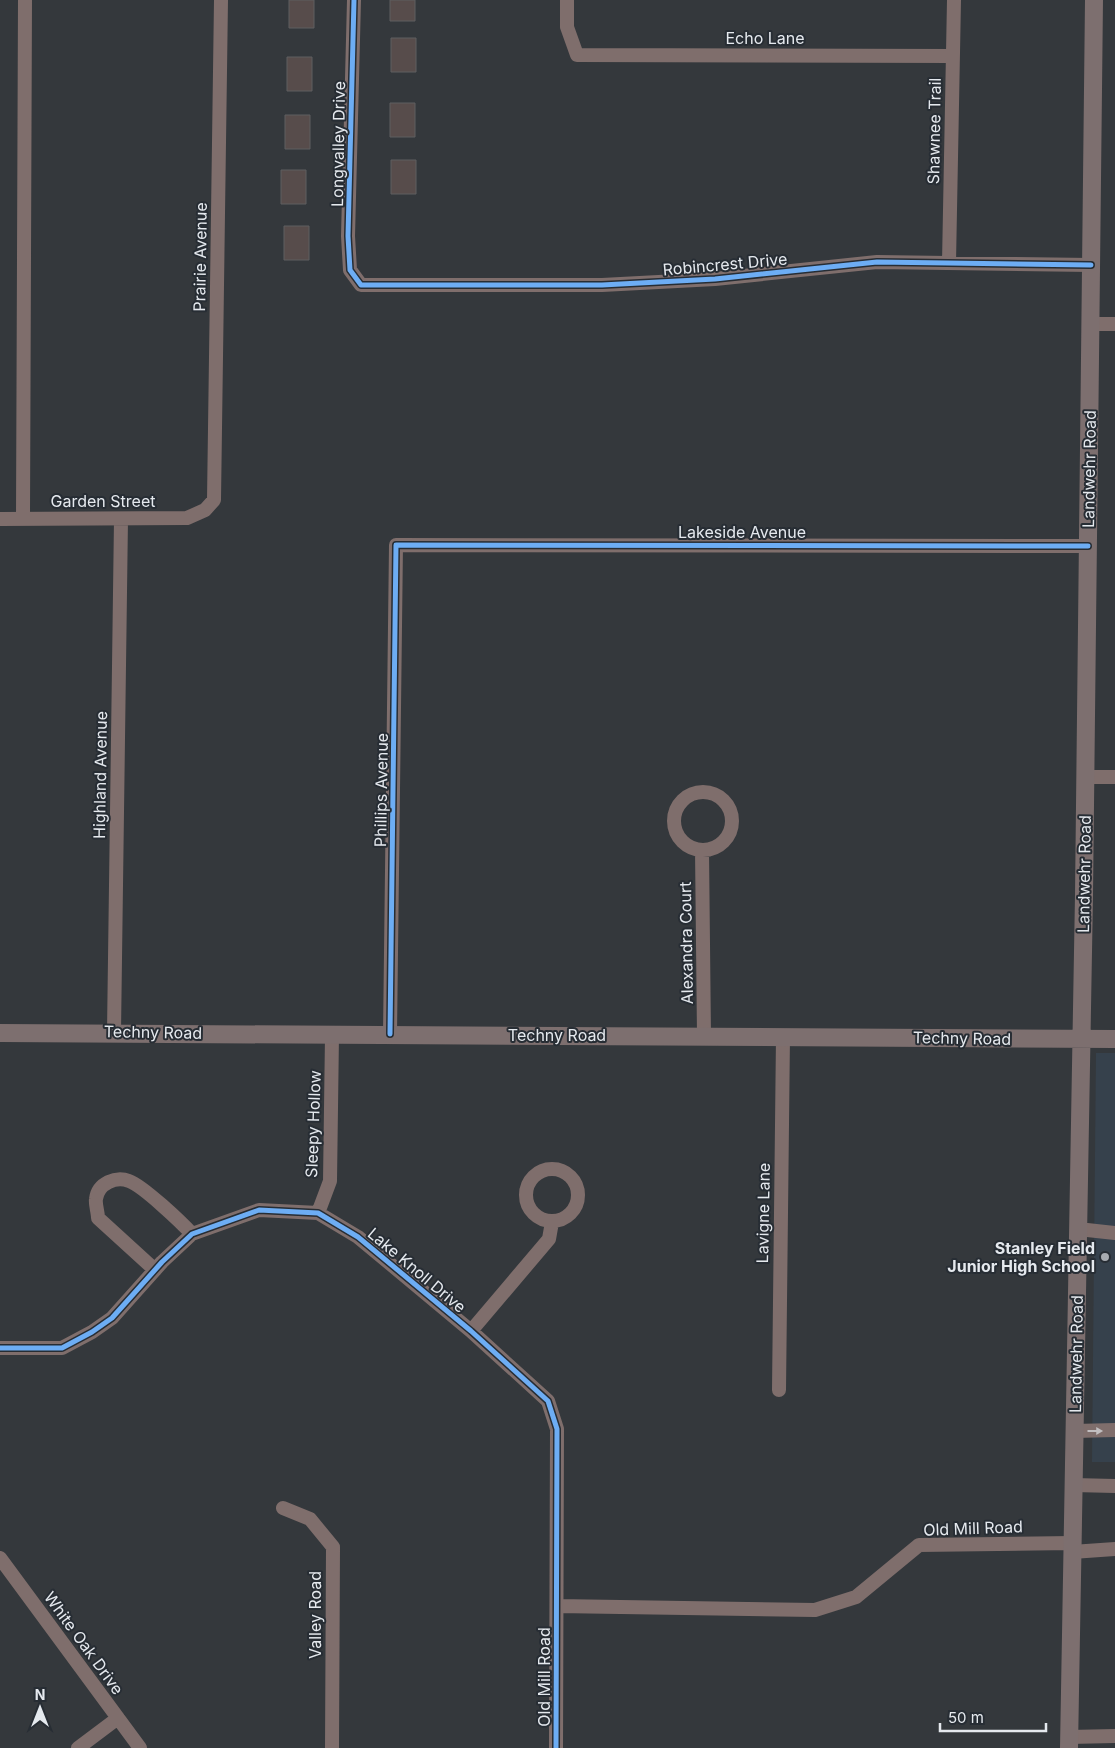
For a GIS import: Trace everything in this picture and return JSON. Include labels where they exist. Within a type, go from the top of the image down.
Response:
[{"type":"main road","name":"Landwehr Road","points":[[1069,1743],[1082,1039],[1094,0]]},
{"type":"main road","name":"Techny Road","points":[[0,1033],[783,1036],[1115,1040]]},
{"type":"street","points":[[23,518],[25,0]]},
{"type":"street","name":"Prairie Avenue","points":[[205,510],[214,500],[221,0]]},
{"type":"street","name":"Longvalley Drive","points":[[354,0],[348,236],[350,270],[361,285]]},
{"type":"street","name":"Echo Lane","points":[[567,0],[567,26],[577,54],[953,56]]},
{"type":"street","name":"Shawnee Trail","points":[[950,263],[954,0]]},
{"type":"street","name":"Robincrest Drive","points":[[361,285],[602,285],[715,279],[877,262],[1091,265]]},
{"type":"street","points":[[1090,324],[1115,324]]},
{"type":"street","name":"Garden Street","points":[[0,519],[187,518],[205,510]]},
{"type":"street","name":"Highland Avenue","points":[[114,1032],[121,519]]},
{"type":"street","name":"Lakeside Avenue","points":[[396,545],[1088,546]]},
{"type":"street","name":"Phillips Avenue","points":[[390,1034],[396,545]]},
{"type":"street","points":[[1085,777],[1115,777]]},
{"type":"street","points":[[695,793],[710,793],[727,804],[731,811],[732,825],[727,838],[722,843],[709,850],[702,850],[695,849],[682,841],[674,821],[675,814],[683,801],[695,793]]},
{"type":"street","name":"Alexandra Court","points":[[702,850],[704,1036]]},
{"type":"street","name":"Sleepy Hollow","points":[[318,1213],[330,1181],[332,1035]]},
{"type":"street","name":"Lavigne Lane","points":[[778,1390],[783,1036]]},
{"type":"street","points":[[155,1270],[98,1218],[96,1198],[102,1186],[114,1179],[130,1181],[176,1217],[192,1234]]},
{"type":"street","name":"Lake Knoll Drive","points":[[0,1348],[62,1348],[112,1318],[155,1270],[192,1234],[259,1210],[318,1213],[358,1237],[471,1331],[548,1401],[557,1429],[557,1606]]},
{"type":"street","name":"Lake Knoll Drive","points":[[471,1331],[549,1239],[552,1222]]},
{"type":"street","points":[[1078,1229],[1115,1233]]},
{"type":"street","points":[[1074,1431],[1115,1430]]},
{"type":"street","points":[[1073,1485],[1115,1486]]},
{"type":"street","name":"Valley Road","points":[[283,1508],[310,1519],[333,1547],[332,1748]]},
{"type":"street","name":"Old Mill Road","points":[[556,1748],[557,1606],[815,1610],[856,1597],[919,1545],[1115,1549]]},
{"type":"street","name":"White Oak Drive","points":[[0,1558],[140,1748]]},
{"type":"street","points":[[78,1748],[118,1718]]},
{"type":"street","points":[[1069,1743],[1115,1736]]},
{"type":"shaded area","name":"Stanley Field Junior High School","points":[[1096,1053],[1115,1053],[1115,1462],[1092,1462]]},
{"type":"building","points":[[289,0],[314,0],[314,28],[289,28]]},
{"type":"building","points":[[390,0],[415,0],[415,21],[390,21]]},
{"type":"building","points":[[391,38],[416,38],[416,72],[391,72]]},
{"type":"building","points":[[287,57],[312,57],[312,91],[287,91]]},
{"type":"building","points":[[390,103],[415,103],[415,137],[390,137]]},
{"type":"building","points":[[285,115],[310,115],[310,149],[285,149]]},
{"type":"building","points":[[391,160],[416,160],[416,194],[391,194]]},
{"type":"building","points":[[281,170],[306,170],[306,204],[281,204]]},
{"type":"building","points":[[284,226],[309,226],[309,260],[284,260]]},
{"type":"cycle path","points":[[354,0],[348,236],[350,270],[361,285],[602,285],[715,279],[877,262],[1091,265]]},
{"type":"cycle path","points":[[390,1034],[396,545],[1088,546]]},
{"type":"cycle path","points":[[0,1348],[62,1348],[92,1332],[112,1318],[162,1262],[192,1234],[259,1210],[318,1213],[358,1237],[471,1331],[548,1401],[557,1429],[556,1748]]},
{"type":"place","name":"Stanley Field Junior High School","points":[[1105,1257]]}]
